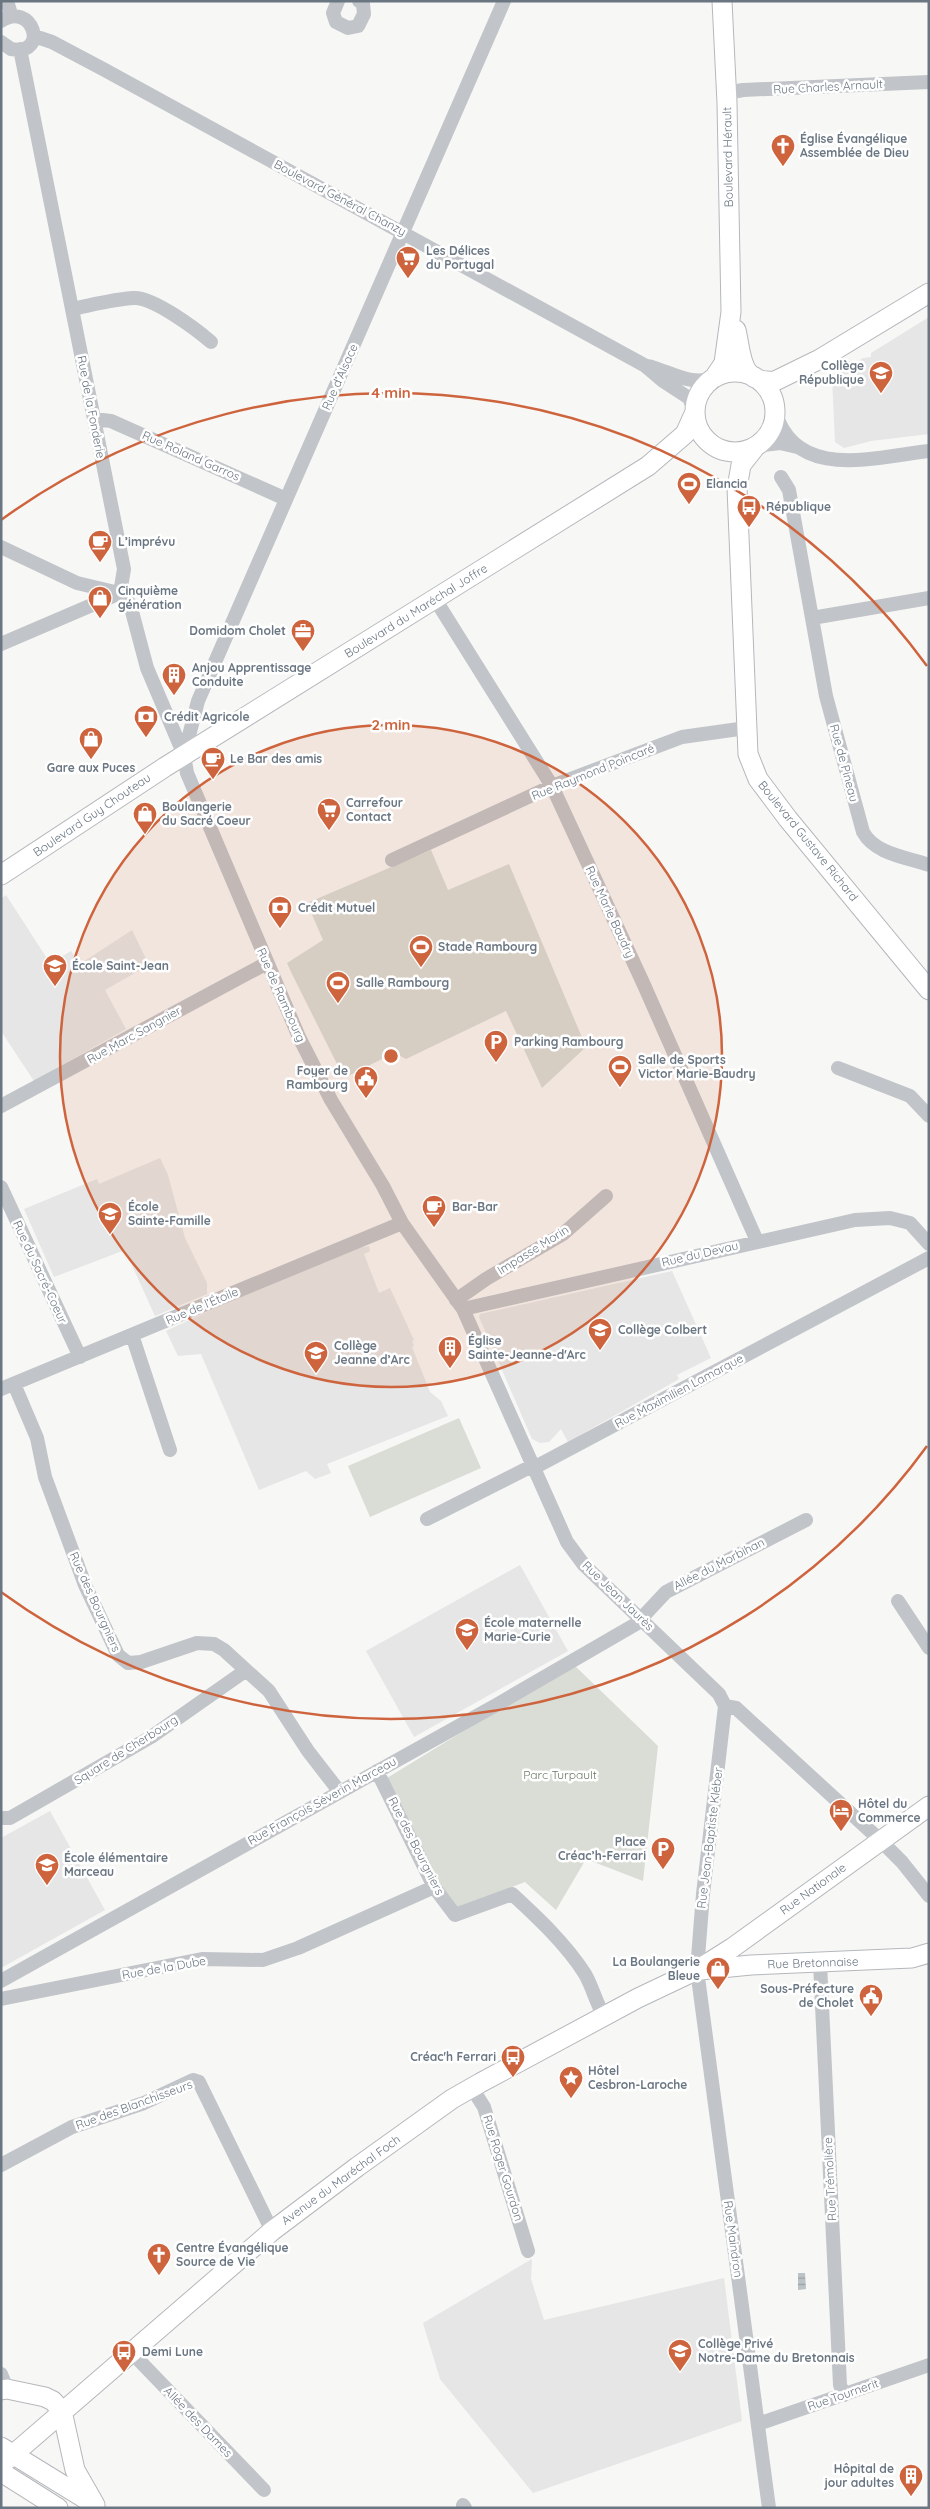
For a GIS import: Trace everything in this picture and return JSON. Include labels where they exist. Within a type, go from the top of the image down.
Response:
[{"type":"main road","name":"Boulevard Hérault","points":[[714,378],[724,363],[731,312],[727,93],[722,1]]},
{"type":"main road","points":[[820,359],[788,385],[781,394],[770,431],[756,446],[735,452],[716,448],[700,433],[694,412],[700,392],[714,378],[734,372],[767,381],[775,381],[820,359],[929,293]]},
{"type":"main road","name":"Boulevard Hérault","points":[[731,312],[741,362],[753,376]]},
{"type":"main road","points":[[753,376],[769,390],[775,411]]},
{"type":"main road","name":"Boulevard du Maréchal Joffre","points":[[184,755],[648,466],[685,434],[694,412]]},
{"type":"main road","name":"Boulevard du Maréchal Joffre","points":[[648,466],[663,462],[695,444],[716,448]]},
{"type":"main road","name":"Boulevard Gustave Richard","points":[[756,446],[741,464],[737,488],[748,754],[758,779],[929,990]]},
{"type":"main road","name":"Boulevard Gustave Richard","points":[[716,448],[730,466],[737,488]]},
{"type":"main road","name":"Boulevard Guy Chouteau","points":[[1,875],[184,755]]},
{"type":"main road","name":"Rue Nationale","points":[[697,1970],[737,1944],[929,1806]]},
{"type":"main road","name":"Rue Bretonnaise","points":[[697,1970],[751,1965],[912,1958],[929,1953]]},
{"type":"main road","name":"Avenue du Maréchal Foch","points":[[6,2455],[132,2353],[272,2231],[335,2182],[472,2088],[604,2016],[697,1970]]},
{"type":"main road","points":[[3,2384],[45,2397],[62,2411],[75,2470],[97,2506]]},
{"type":"main road","points":[[6,2455],[97,2506]]},
{"type":"main road","points":[[1,2472],[58,2508]]},
{"type":"street","points":[[338,1],[332,13],[336,22],[348,28],[358,26],[364,14],[363,4],[360,1]]},
{"type":"street","name":"Rue d’Alsace","points":[[184,755],[198,701],[504,1]]},
{"type":"street","points":[[2,43],[10,49],[20,49],[29,44],[34,36],[33,23],[14,12]]},
{"type":"street","name":"Boulevard Général Chanzy","points":[[34,36],[52,42],[644,365],[663,381],[689,398],[694,412]]},
{"type":"street","name":"Rue de la Fonderie","points":[[20,49],[124,569],[120,593]]},
{"type":"street","name":"Rue Charles Arnault","points":[[727,93],[929,82]]},
{"type":"street","points":[[72,309],[135,298],[146,300],[190,324],[211,342]]},
{"type":"street","name":"Boulevard Général Chanzy","points":[[644,365],[668,372],[688,381],[697,382],[714,378]]},
{"type":"street","points":[[775,411],[788,437],[803,449],[824,460],[840,462],[929,451]]},
{"type":"street","name":"Rue Roland Garros","points":[[94,419],[111,420],[286,499]]},
{"type":"street","points":[[756,446],[780,443],[803,449]]},
{"type":"street","name":"Rue de Pineau","points":[[781,477],[789,490],[826,696],[863,832],[868,842],[877,848],[929,865]]},
{"type":"street","points":[[1,547],[78,583],[120,593],[130,604],[148,668],[184,755]]},
{"type":"street","points":[[1,644],[120,593]]},
{"type":"street","name":"Rue Marie Baudry","points":[[435,598],[552,786],[644,985],[757,1241]]},
{"type":"street","points":[[812,618],[929,598]]},
{"type":"street","name":"Rue Raymond Poincaré","points":[[392,860],[552,786],[682,737],[746,728]]},
{"type":"street","name":"Rue de Rambourg","points":[[184,755],[187,773],[299,1037],[331,1100],[383,1186],[402,1223]]},
{"type":"street","name":"Rue Marc Sangnier","points":[[1,1106],[267,963]]},
{"type":"street","points":[[838,1068],[910,1096],[929,1116]]},
{"type":"street","name":"Rue du Sacré-Coeur","points":[[1,1187],[80,1356]]},
{"type":"street","name":"Impasse Morin","points":[[460,1304],[486,1279],[563,1234],[606,1196]]},
{"type":"street","name":"Rue du Devau","points":[[460,1304],[855,1220],[882,1218],[910,1223],[929,1244]]},
{"type":"street","name":"Rue Jean Jaurès","points":[[402,1223],[460,1304],[567,1542],[584,1565],[719,1694],[725,1706],[736,1708],[880,1840],[902,1862],[929,1896]]},
{"type":"street","name":"Rue de l’Étoile","points":[[1,1389],[402,1223]]},
{"type":"street","name":"Rue Maximilien Lamarque","points":[[427,1519],[532,1466],[541,1464],[929,1258]]},
{"type":"street","points":[[132,1335],[170,1450]]},
{"type":"street","name":"Rue des Bourgniers","points":[[14,1384],[37,1438],[45,1477],[85,1584],[118,1655],[128,1662],[141,1662],[197,1643],[214,1644],[224,1650],[269,1691],[308,1751],[339,1791]]},
{"type":"street","name":"Allée du Morbihan","points":[[641,1620],[666,1592],[806,1520]]},
{"type":"street","points":[[898,1601],[929,1648]]},
{"type":"street","name":"Rue François Séverin Marceau","points":[[1,1981],[377,1771],[641,1620]]},
{"type":"street","name":"Square de Cherbourg","points":[[1,1818],[10,1818],[151,1737],[245,1671]]},
{"type":"street","name":"Rue Jean-Baptiste Kléber","points":[[697,1970],[702,1894],[725,1706]]},
{"type":"street","name":"Rue des Bourgniers","points":[[377,1771],[434,1887],[455,1915],[512,1894],[541,1921],[569,1953],[584,1973],[604,2016]]},
{"type":"street","name":"Rue de la Dube","points":[[1,1999],[202,1960],[262,1960],[298,1948],[434,1887]]},
{"type":"street","name":"Rue Trémolière","points":[[820,1963],[840,2384],[844,2395]]},
{"type":"street","name":"Rue Maindron","points":[[697,1970],[769,2508]]},
{"type":"street","name":"Rue des Blanchisseurs","points":[[1,2165],[72,2128],[144,2103],[193,2080],[200,2082],[272,2231]]},
{"type":"street","name":"Rue Roger Gourdon","points":[[472,2088],[484,2107],[528,2250]]},
{"type":"street","name":"Allée des Dames","points":[[132,2353],[264,2490]]},
{"type":"street","name":"Rue Tournerit","points":[[758,2424],[929,2365]]},
{"type":"shaded area","name":"Collège République","points":[[929,317],[929,434],[871,441],[844,448],[835,442],[832,378],[863,358],[871,357],[871,353]]},
{"type":"shaded area","name":"École Saint-Jean","points":[[6,895],[50,963],[71,951],[80,964],[132,930],[149,965],[105,990],[126,1029],[34,1081],[1,1031],[1,899]]},
{"type":"shaded area","name":"École Sainte-Famille","points":[[160,1158],[168,1175],[185,1238],[207,1283],[207,1294],[155,1316],[125,1250],[54,1277],[24,1209],[97,1179],[99,1184]]},
{"type":"shaded area","name":"Collège Jeanne d’Arc","points":[[369,1246],[370,1251],[364,1254],[379,1293],[390,1288],[414,1340],[412,1341],[414,1346],[412,1347],[430,1392],[441,1401],[448,1416],[327,1464],[331,1473],[315,1479],[306,1471],[259,1490],[201,1354],[178,1356],[166,1331],[353,1249]]},
{"type":"shaded area","name":"Collège Colbert","points":[[672,1271],[711,1358],[677,1375],[679,1379],[568,1442],[561,1429],[549,1442],[540,1443],[532,1439],[479,1317],[480,1314]]},
{"type":"shaded area","name":"École maternelle Marie-Curie","points":[[520,1565],[568,1651],[414,1737],[366,1651]]},
{"type":"shaded area","name":"École élémentaire Marceau","points":[[50,1811],[105,1910],[1,1968],[1,1838]]},
{"type":"shaded area","name":"Collège Privé Notre-Dame du Bretonnais","points":[[532,2259],[531,2279],[544,2320],[724,2278],[742,2421],[533,2493],[440,2379],[423,2323]]},
{"type":"shaded area","points":[[798,2273],[805,2273],[806,2289],[798,2290]]},
{"type":"green space","name":"Stade Rambourg","points":[[431,850],[448,890],[509,864],[586,1047],[542,1088],[506,1011],[406,1059],[394,1053],[344,1078],[292,974],[287,963],[323,940],[307,903]]},
{"type":"green space","points":[[459,1418],[481,1468],[370,1517],[348,1466]]},
{"type":"green space","name":"Parc Turpault","points":[[573,1664],[658,1746],[643,1881],[586,1859],[556,1910],[525,1882],[458,1908],[437,1885],[387,1778]]},
{"type":"place","name":"Église Évangélique Assemblée de Dieu","points":[[783,167]]},
{"type":"place","name":"Les Délices du Portugal","points":[[408,279]]},
{"type":"place","name":"Collège République","points":[[881,394]]},
{"type":"place","name":"Elancia","points":[[689,505]]},
{"type":"place","name":"République","points":[[749,528]]},
{"type":"place","name":"L’imprévu","points":[[100,563]]},
{"type":"place","name":"Cinquième génération","points":[[100,619]]},
{"type":"place","name":"Domidom Cholet","points":[[303,652]]},
{"type":"place","name":"Anjou Apprentissage Conduite","points":[[174,696]]},
{"type":"place","name":"Crédit Agricole","points":[[146,738]]},
{"type":"place","name":"Gare aux Puces","points":[[91,760]]},
{"type":"place","name":"Le Bar des amis","points":[[213,780]]},
{"type":"place","name":"Carrefour Contact","points":[[329,831]]},
{"type":"place","name":"Boulangerie du Sacré Coeur","points":[[145,835]]},
{"type":"place","name":"Crédit Mutuel","points":[[280,929]]},
{"type":"place","name":"Stade Rambourg","points":[[421,968]]},
{"type":"place","name":"École Saint-Jean","points":[[55,987]]},
{"type":"place","name":"Salle Rambourg","points":[[338,1004]]},
{"type":"place","name":"Parking Rambourg","points":[[496,1063]]},
{"type":"place","name":"Salle de Sports Victor Marie-Baudry","points":[[620,1088]]},
{"type":"place","name":"Foyer de Rambourg","points":[[366,1099]]},
{"type":"place","name":"Bar-Bar","points":[[434,1228]]},
{"type":"place","name":"École Sainte-Famille","points":[[110,1235]]},
{"type":"place","name":"Collège Colbert","points":[[600,1351]]},
{"type":"place","name":"Église Sainte-Jeanne-d'Arc","points":[[450,1369]]},
{"type":"place","name":"Collège Jeanne d’Arc","points":[[316,1374]]},
{"type":"place","name":"École maternelle Marie-Curie","points":[[467,1651]]},
{"type":"place","name":"Hôtel du Commerce","points":[[841,1832]]},
{"type":"place","name":"Place Créac’h-Ferrari","points":[[663,1870]]},
{"type":"place","name":"École élémentaire Marceau","points":[[47,1886]]},
{"type":"place","name":"La Boulangerie Bleue","points":[[718,1990]]},
{"type":"place","name":"Sous-Préfecture de Cholet","points":[[871,2017]]},
{"type":"place","name":"Créac'h Ferrari","points":[[513,2078]]},
{"type":"place","name":"Hôtel Cesbron-Laroche","points":[[571,2099]]},
{"type":"place","name":"Centre Évangélique Source de Vie","points":[[159,2276]]},
{"type":"place","name":"Collège Privé Notre-Dame du Bretonnais","points":[[680,2372]]},
{"type":"place","name":"Demi Lune","points":[[124,2373]]},
{"type":"place","name":"Hôpital de jour adultes","points":[[911,2497]]}]
